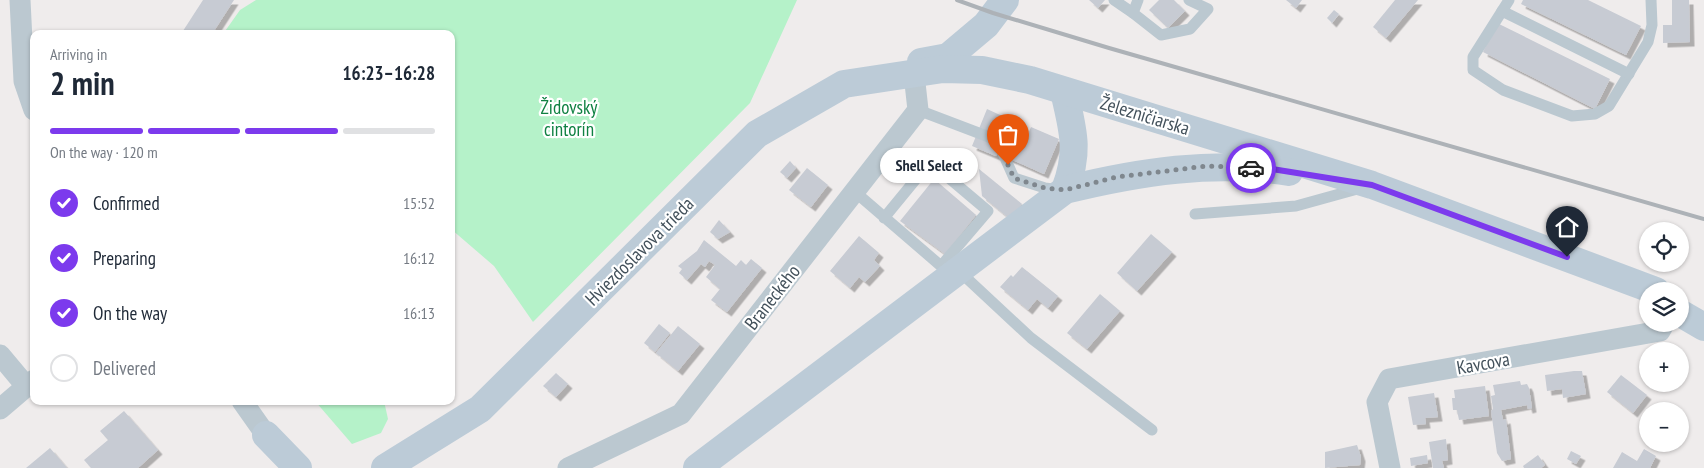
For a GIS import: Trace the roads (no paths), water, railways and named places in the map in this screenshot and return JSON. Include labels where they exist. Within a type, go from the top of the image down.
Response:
[{"type":"street","points":[[20,0],[24,81],[30,98]]},
{"type":"street","points":[[844,84],[884,69],[948,57],[986,25],[1005,0]]},
{"type":"street","points":[[986,25],[987,52],[1030,80]]},
{"type":"street","name":"Železničiarska","points":[[914,74],[943,70],[982,70],[1030,80],[1372,185],[1639,285]]},
{"type":"street","points":[[914,74],[918,110]]},
{"type":"street","name":"Hviezdoslavova trieda","points":[[385,468],[480,409],[757,134],[844,84],[914,74]]},
{"type":"street","points":[[697,468],[1065,190],[1074,167],[1075,138],[1064,91]]},
{"type":"street","name":"Braneckého","points":[[568,468],[681,414],[918,110]]},
{"type":"street","name":"Železničiarska","points":[[1065,190],[1117,177],[1207,166],[1272,169],[1372,185]]},
{"type":"street","name":"Železničiarska","points":[[1605,272],[1639,290]]},
{"type":"street","points":[[1689,304],[1704,310]]},
{"type":"street","points":[[1689,318],[1704,326]]},
{"type":"street","name":"Kavcova","points":[[1390,468],[1377,402],[1389,379],[1654,332]]},
{"type":"street","points":[[0,355],[30,383],[0,409]]},
{"type":"street","points":[[245,405],[266,435],[284,468]]},
{"type":"street","points":[[266,435],[271,468]]},
{"type":"street","points":[[266,435],[298,468]]},
{"type":"lane","points":[[1114,0],[1160,35],[1190,29],[1208,9],[1189,0]]},
{"type":"lane","points":[[1133,13],[1138,0]]},
{"type":"lane","points":[[1510,0],[1473,57],[1473,70],[1503,90],[1572,116],[1595,114],[1609,106],[1648,42],[1652,25],[1651,0]]},
{"type":"lane","points":[[1502,11],[1629,74]]},
{"type":"lane","points":[[918,110],[997,140],[1014,178],[1045,188],[1065,190]]},
{"type":"lane","points":[[854,191],[884,218],[941,266],[988,211],[930,162],[884,218]]},
{"type":"lane","points":[[1195,214],[1296,206],[1372,185]]},
{"type":"lane","points":[[959,271],[1031,338],[1152,430]]},
{"type":"railway","points":[[957,0],[993,13],[1109,48],[1704,219]]},
{"type":"place","name":"Shell Select","points":[[1008,165]]},
{"type":"park label","name":"Židovský cintorín","points":[[569,118]]}]
